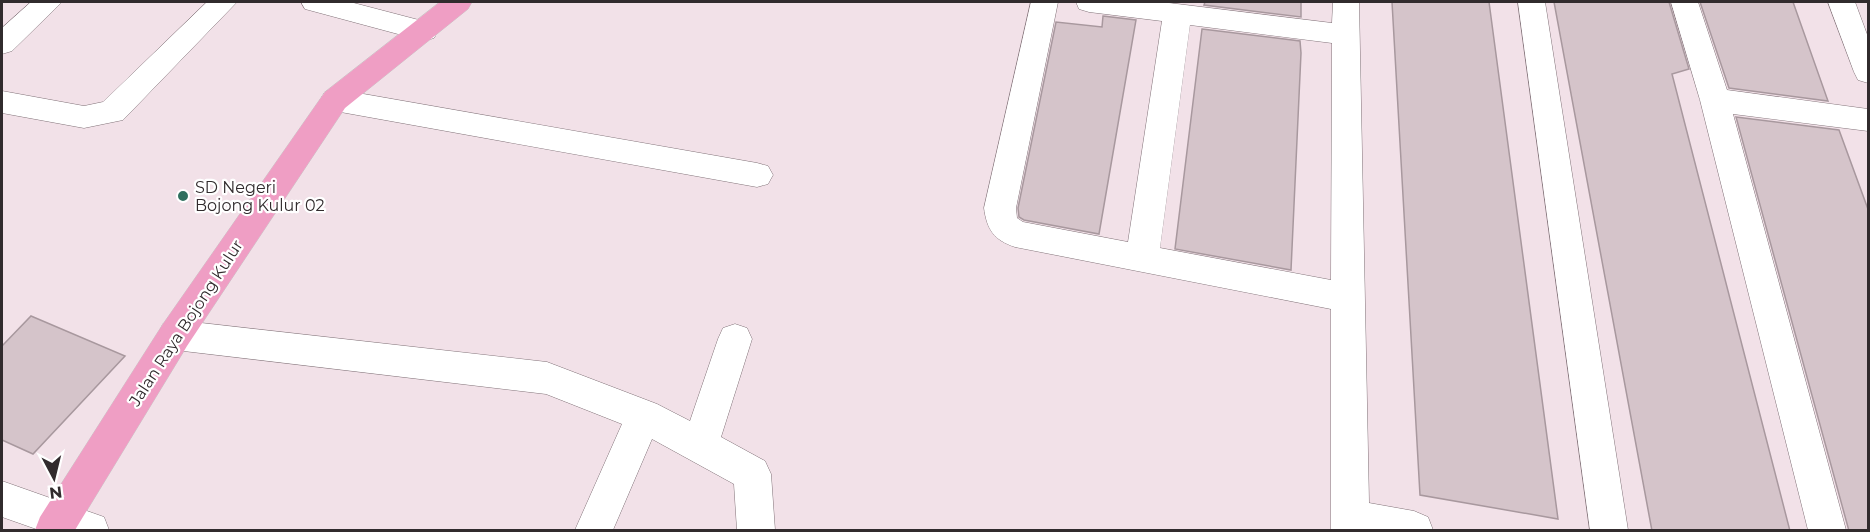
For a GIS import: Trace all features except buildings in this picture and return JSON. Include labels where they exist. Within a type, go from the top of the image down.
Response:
[{"type":"main road","name":"Jalan Raya Bojong Kulur","points":[[68,527],[176,335],[335,100],[458,2]]},
{"type":"street","points":[[2,44],[48,2]]},
{"type":"street","points":[[2,102],[84,117],[112,112],[223,2]]},
{"type":"street","points":[[315,2],[424,31]]},
{"type":"street","points":[[1044,2],[1000,208],[1002,224],[1015,234],[1348,298]]},
{"type":"street","points":[[1089,2],[1346,35]]},
{"type":"street","points":[[1346,2],[1349,524],[1414,531]]},
{"type":"street","points":[[1531,2],[1609,531]]},
{"type":"street","points":[[1685,2],[1715,100],[1827,531]]},
{"type":"street","points":[[1851,7],[1869,72]]},
{"type":"street","points":[[1142,258],[1177,15]]},
{"type":"street","points":[[335,100],[757,175]]},
{"type":"street","points":[[1715,100],[1869,120]]},
{"type":"street","points":[[176,335],[547,378],[644,416],[752,474],[756,531]]},
{"type":"street","points":[[700,445],[735,339]]},
{"type":"street","points":[[594,531],[644,416]]},
{"type":"street","points":[[2,499],[68,527]]},
{"type":"place","name":"SD Negeri Bojong Kulur 02","points":[[183,196]]}]
